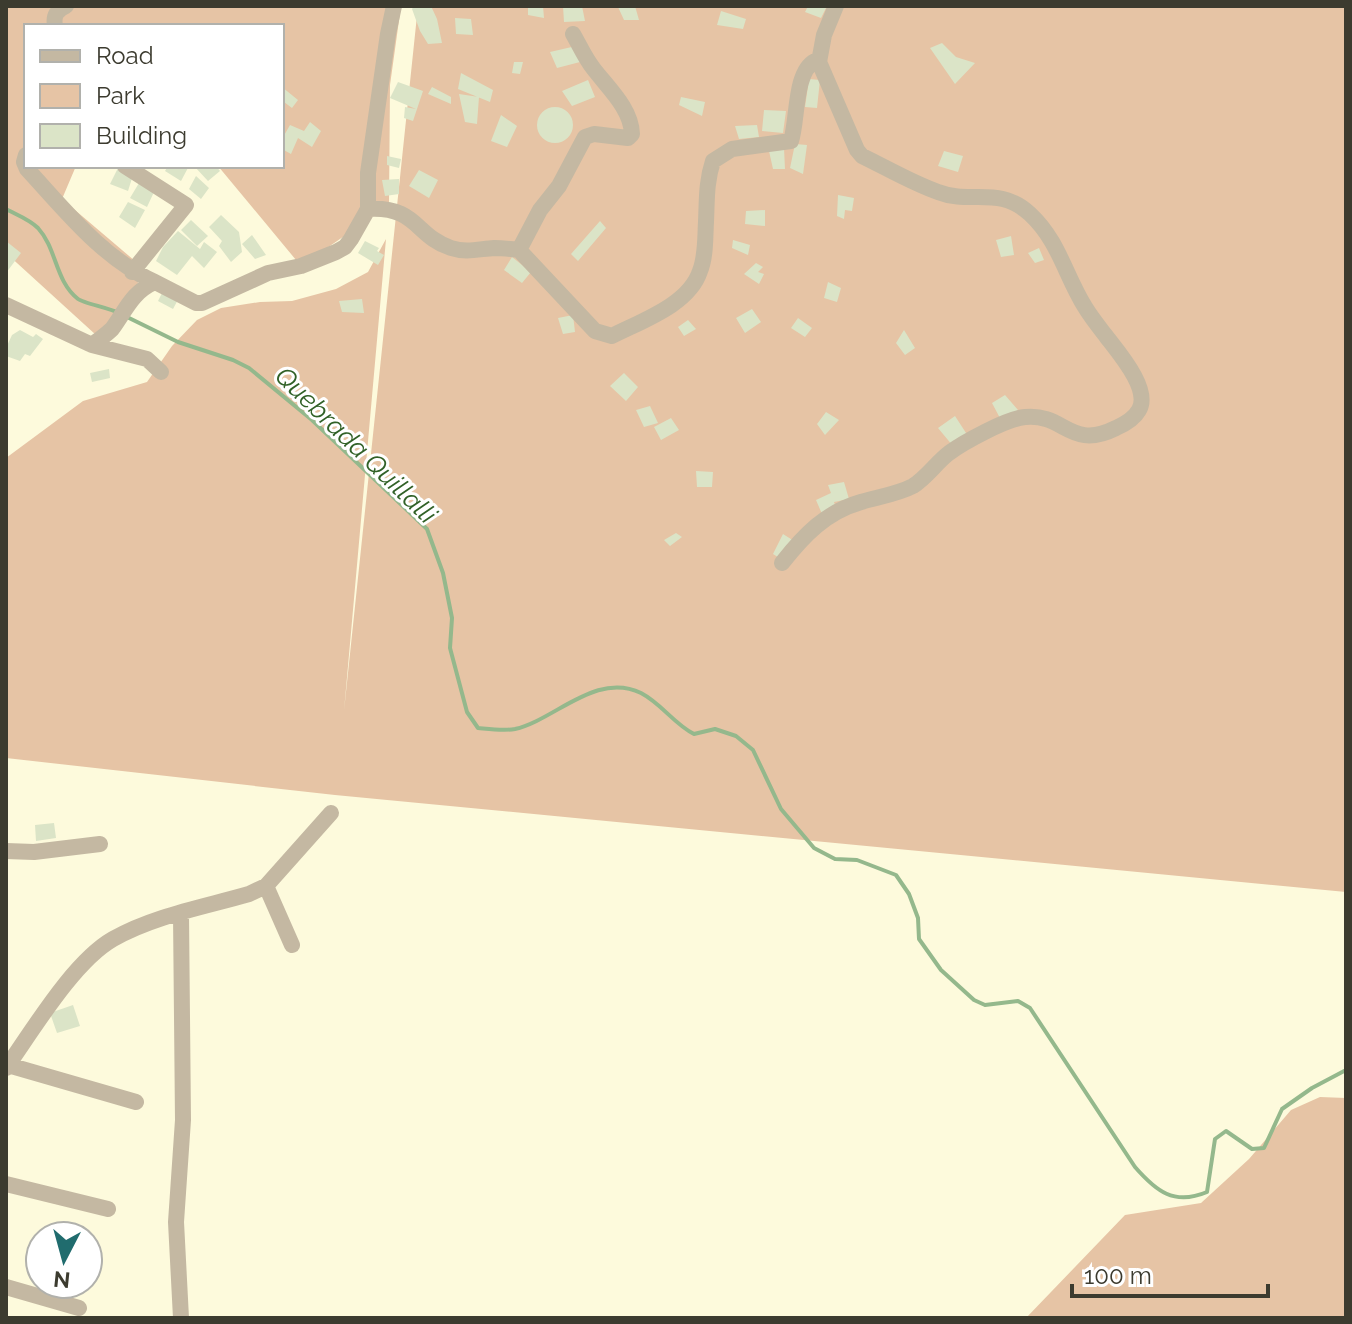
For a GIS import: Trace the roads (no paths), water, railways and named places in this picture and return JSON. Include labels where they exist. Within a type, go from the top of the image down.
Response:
[{"type":"street","points":[[55,24],[58,9],[66,6]]},
{"type":"street","points":[[27,168],[101,246],[132,272],[196,303],[268,273],[301,266],[345,247],[368,209],[368,173],[394,6]]},
{"type":"street","points":[[782,563],[816,524],[845,507],[911,487],[950,453],[1004,424],[1025,417],[1042,418],[1081,436],[1099,436],[1126,424],[1138,413],[1142,403],[1141,392],[1128,366],[1084,306],[1066,266],[1045,231],[1028,213],[1010,200],[989,195],[941,194],[862,156],[857,150],[819,62],[824,35],[836,6]]},
{"type":"street","points":[[519,250],[585,137],[594,134],[628,138],[632,134],[632,124],[621,102],[590,65],[573,34]]},
{"type":"street","points":[[368,209],[398,211],[441,245],[455,250],[519,250],[595,331],[612,336],[664,310],[692,287],[704,256],[707,181],[713,161],[732,149],[791,141],[801,83],[810,62],[819,62]]},
{"type":"street","points":[[128,168],[186,205],[132,272]]},
{"type":"street","points":[[92,345],[109,332],[143,287],[155,282]]},
{"type":"street","points":[[6,305],[92,345],[147,359],[161,372]]},
{"type":"street","points":[[136,1102],[7,1067],[55,997],[110,940],[266,886],[331,813]]},
{"type":"street","points":[[6,851],[34,852],[100,844]]},
{"type":"street","points":[[266,886],[292,945]]},
{"type":"street","points":[[181,914],[183,1120],[176,1222],[181,1318]]},
{"type":"street","points":[[6,1184],[108,1209]]},
{"type":"street","points":[[6,1287],[79,1308]]},
{"type":"waterway","name":"Quebrada Quillalli","points":[[6,209],[38,228],[70,292],[78,299],[119,313]]},
{"type":"waterway","name":"Quebrada Quillalli","points":[[127,317],[178,342],[249,368],[312,420],[427,529],[443,573],[452,618],[450,648],[467,712],[478,728],[515,729],[592,692],[624,688],[641,693],[694,734],[715,729],[736,736],[753,750],[781,809],[814,848],[835,859],[857,860],[896,875],[909,894],[918,918],[919,939],[941,970],[974,1000],[985,1005],[1018,1001],[1030,1008],[1135,1167],[1166,1194],[1185,1197],[1207,1192],[1215,1139],[1226,1131],[1252,1149],[1264,1148],[1282,1109],[1346,1070]]}]
